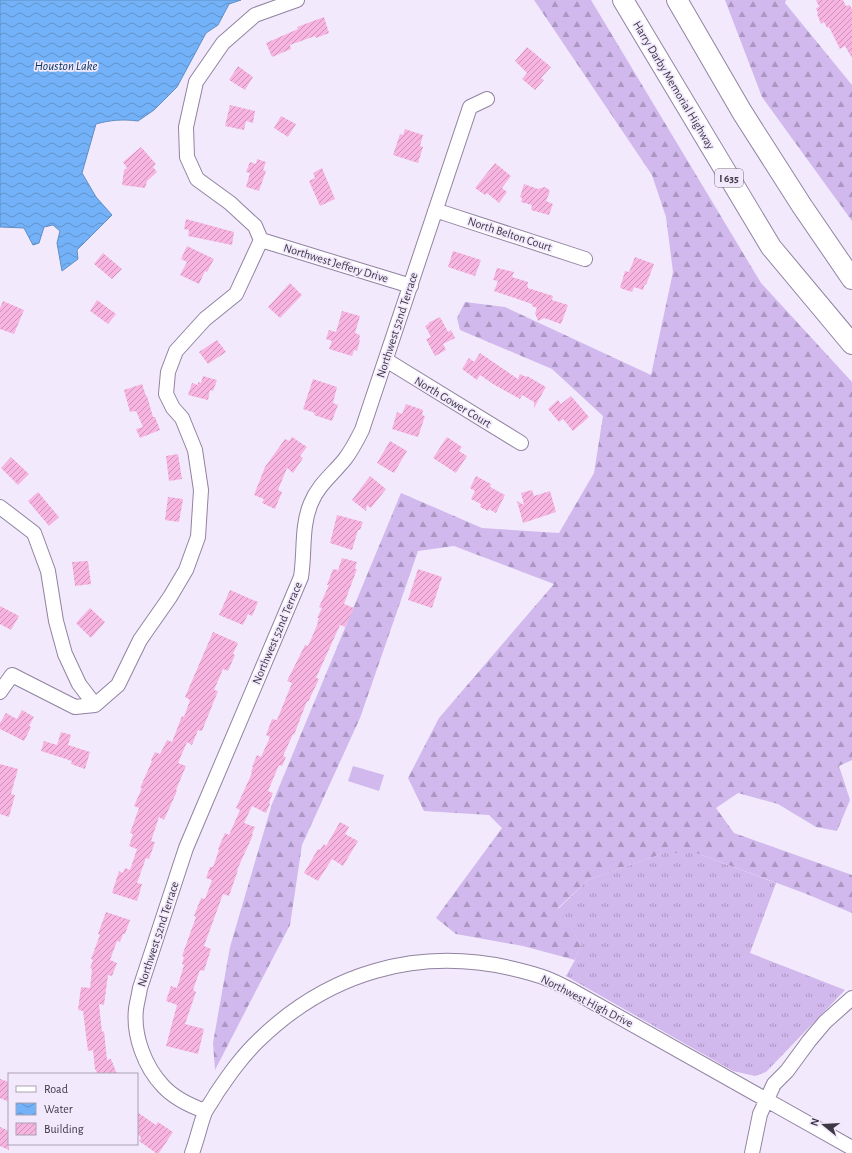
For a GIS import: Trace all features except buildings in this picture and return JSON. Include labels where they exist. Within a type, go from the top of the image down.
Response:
[{"type":"highway","name":"Harry Darby Memorial Highway","points":[[623,0],[771,247],[852,344]]},
{"type":"highway","points":[[677,0],[742,112],[802,206],[852,279]]},
{"type":"highway","points":[[686,0],[695,29]]},
{"type":"street","points":[[0,692],[6,673],[75,708],[95,705],[118,685],[140,640],[170,597],[186,570],[198,537],[201,490],[195,450],[182,418],[166,394],[168,372],[176,351],[205,319],[236,294],[261,240],[255,226],[230,203],[197,179],[187,157],[186,127],[196,82],[223,43],[255,15],[297,0]]},
{"type":"street","name":"Northwest 52nd Terrace","points":[[205,1111],[194,1107],[173,1095],[155,1076],[147,1063],[140,1046],[136,1029],[136,1010],[140,988],[186,848],[301,577],[305,530],[311,503],[325,480],[354,447],[362,430],[470,107],[486,99]]},
{"type":"street","name":"North Belton Court","points":[[435,211],[585,259]]},
{"type":"street","name":"Northwest Jeffery Drive","points":[[261,240],[411,286]]},
{"type":"street","name":"North Gower Court","points":[[386,360],[521,443]]},
{"type":"street","points":[[0,506],[34,533],[48,571],[56,621],[65,654],[80,684],[95,705]]},
{"type":"street","name":"Northwest High Drive","points":[[192,1153],[205,1111],[234,1068],[250,1048],[270,1029],[291,1012],[315,996],[343,982],[369,972],[396,965],[427,961],[462,961],[490,964],[526,972],[548,979],[573,991],[852,1148]]},
{"type":"street","points":[[752,1153],[760,1114],[774,1084],[787,1071],[808,1041],[825,1022],[852,998]]},
{"type":"green space","points":[[534,0],[591,0],[761,283],[852,382],[852,760],[839,766],[850,800],[837,831],[816,827],[778,804],[738,793],[716,808],[734,833],[852,875],[852,913],[804,893],[696,853],[664,853],[588,880],[558,908],[581,944],[575,960],[523,946],[456,934],[436,918],[502,828],[489,815],[424,811],[408,778],[439,718],[554,584],[454,546],[418,551],[360,718],[302,845],[290,925],[215,1070],[213,1043],[230,947],[272,804],[401,493],[482,528],[559,533],[594,473],[603,416],[552,369],[460,330],[457,318],[465,302],[505,307],[651,375],[673,272],[666,217],[652,175]]},
{"type":"green space","points":[[725,0],[786,0],[785,3],[852,85],[852,221],[762,97]]},
{"type":"green space","points":[[353,766],[384,775],[379,791],[348,781]]},
{"type":"green space","points":[[664,853],[696,853],[776,883],[750,953],[845,990],[766,1072],[755,1076],[733,1071],[566,976],[575,960],[581,944],[558,909],[588,880]]},
{"type":"water","name":"Houston Lake","points":[[0,0],[241,0],[229,4],[218,25],[206,33],[177,87],[154,110],[138,121],[117,120],[96,124],[82,173],[96,197],[112,215],[77,250],[78,259],[62,271],[57,243],[60,231],[53,225],[44,227],[39,243],[33,245],[24,228],[0,227]]}]
